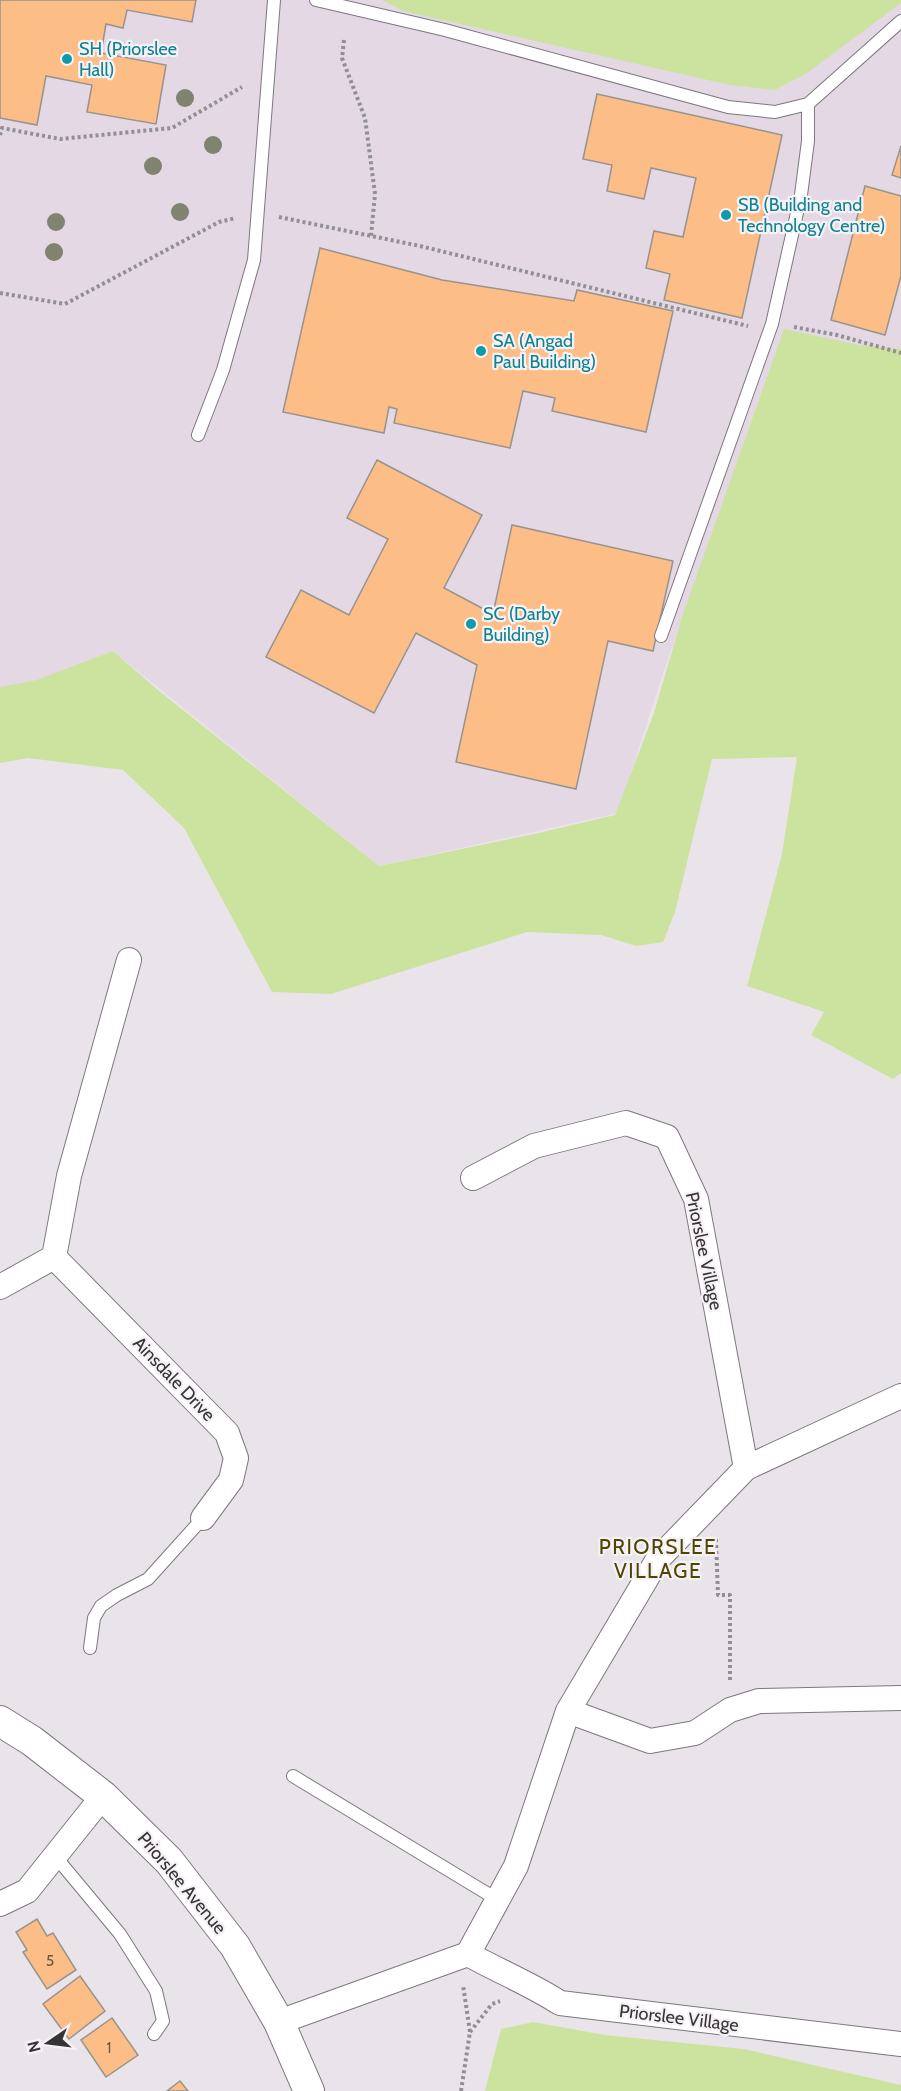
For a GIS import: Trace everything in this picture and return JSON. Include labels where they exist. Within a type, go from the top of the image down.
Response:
[{"type":"street","points":[[0,1287],[54,1257],[69,1176],[129,960]]},
{"type":"street","name":"Priorslee Village","points":[[473,1178],[534,1146],[626,1123],[667,1137],[696,1199],[746,1468]]},
{"type":"street","name":"Ainsdale Drive","points":[[54,1257],[226,1432],[236,1458],[231,1480],[203,1518]]},
{"type":"street","points":[[279,2022],[462,1956],[498,1900],[516,1866],[568,1711],[658,1559],[746,1468],[901,1396]]},
{"type":"street","points":[[568,1711],[650,1741],[695,1733],[730,1710],[759,1701],[901,1698]]},
{"type":"street","name":"Priorslee Avenue","points":[[0,1721],[32,1741],[104,1796],[169,1862],[235,1946],[279,2022],[309,2091]]},
{"type":"street","points":[[0,1904],[27,1891],[104,1796]]},
{"type":"street","name":"Priorslee Village","points":[[462,1956],[543,1992],[560,2003],[901,2044]]},
{"type":"lane","points":[[198,435],[223,370],[254,260],[274,0]]},
{"type":"lane","points":[[316,0],[445,30],[728,107],[775,112],[808,104],[901,21]]},
{"type":"lane","points":[[661,636],[771,328],[801,195],[808,141],[808,104]]},
{"type":"lane","points":[[90,1648],[94,1618],[101,1606],[148,1579],[203,1518]]},
{"type":"lane","points":[[294,1776],[498,1900]]},
{"type":"lane","points":[[55,1856],[120,1934],[156,1991],[163,2021],[154,2034]]},
{"type":"path","points":[[344,40],[342,58],[365,118],[375,194],[371,236]]},
{"type":"path","points":[[0,135],[2,128],[60,139],[172,128],[242,87]]},
{"type":"path","points":[[0,293],[65,304],[219,222],[258,213],[420,246],[771,328],[837,335],[901,353]]},
{"type":"path","points":[[715,1501],[718,1595],[729,1595],[730,1710]]},
{"type":"path","points":[[460,2091],[470,2032],[462,1956]]},
{"type":"shaded area","points":[[0,0],[901,0],[901,362],[784,329],[659,685],[618,813],[379,866],[113,651],[36,680],[0,687]]},
{"type":"green space","points":[[382,0],[901,0],[901,3],[807,73],[775,90],[730,85],[403,11]]},
{"type":"green space","points":[[784,329],[859,345],[901,349],[901,1073],[893,1079],[811,1035],[824,1012],[747,986],[782,854],[797,757],[712,759],[675,912],[663,942],[636,946],[601,935],[527,932],[331,994],[272,992],[184,828],[123,770],[28,758],[0,763],[0,687],[36,680],[113,651],[159,691],[379,866],[615,815],[654,713],[682,617]]},
{"type":"green space","points":[[533,2022],[605,2035],[744,2049],[901,2085],[901,2091],[485,2091],[501,2029]]},
{"type":"building","name":"SH (Priorslee Hall)","points":[[0,0],[196,0],[192,22],[127,10],[123,28],[106,24],[101,53],[166,65],[156,124],[87,112],[92,85],[46,76],[37,125],[0,118]]},
{"type":"building","name":"SB (Building and Technology Centre)","points":[[597,94],[782,135],[742,318],[664,300],[670,274],[646,268],[654,231],[683,237],[696,178],[651,168],[644,199],[607,191],[612,165],[583,159]]},
{"type":"building","points":[[901,146],[901,178],[892,175]]},
{"type":"building","points":[[865,186],[901,196],[901,276],[885,335],[831,320]]},
{"type":"building","name":"SA (Angad Paul Building)","points":[[320,248],[442,280],[574,301],[577,290],[673,311],[646,432],[552,411],[555,398],[523,391],[510,448],[394,423],[397,409],[389,407],[384,433],[283,412]]},
{"type":"building","name":"SC (Darby Building)","points":[[377,460],[482,515],[444,588],[493,614],[512,525],[673,561],[653,651],[608,641],[576,789],[456,762],[477,665],[416,633],[374,713],[266,657],[301,590],[349,615],[388,539],[347,518]]},
{"type":"building","points":[[37,1919],[47,1936],[53,1933],[76,1970],[47,1989],[23,1952],[27,1950],[16,1932]]},
{"type":"building","points":[[80,1976],[105,2011],[69,2039],[43,2004]]},
{"type":"building","points":[[112,2018],[138,2055],[106,2077],[81,2040]]},
{"type":"building","points":[[180,2081],[188,2091],[167,2091]]},
{"type":"place","name":"SH (Priorslee Hall)","points":[[67,59]]},
{"type":"place","name":"SB (Building and Technology Centre)","points":[[726,215]]},
{"type":"place","name":"SA (Angad Paul Building)","points":[[481,351]]},
{"type":"place","name":"SC (Darby Building)","points":[[471,624]]},
{"type":"district","name":"PRIORSLEE VILLAGE","points":[[658,1559]]}]
